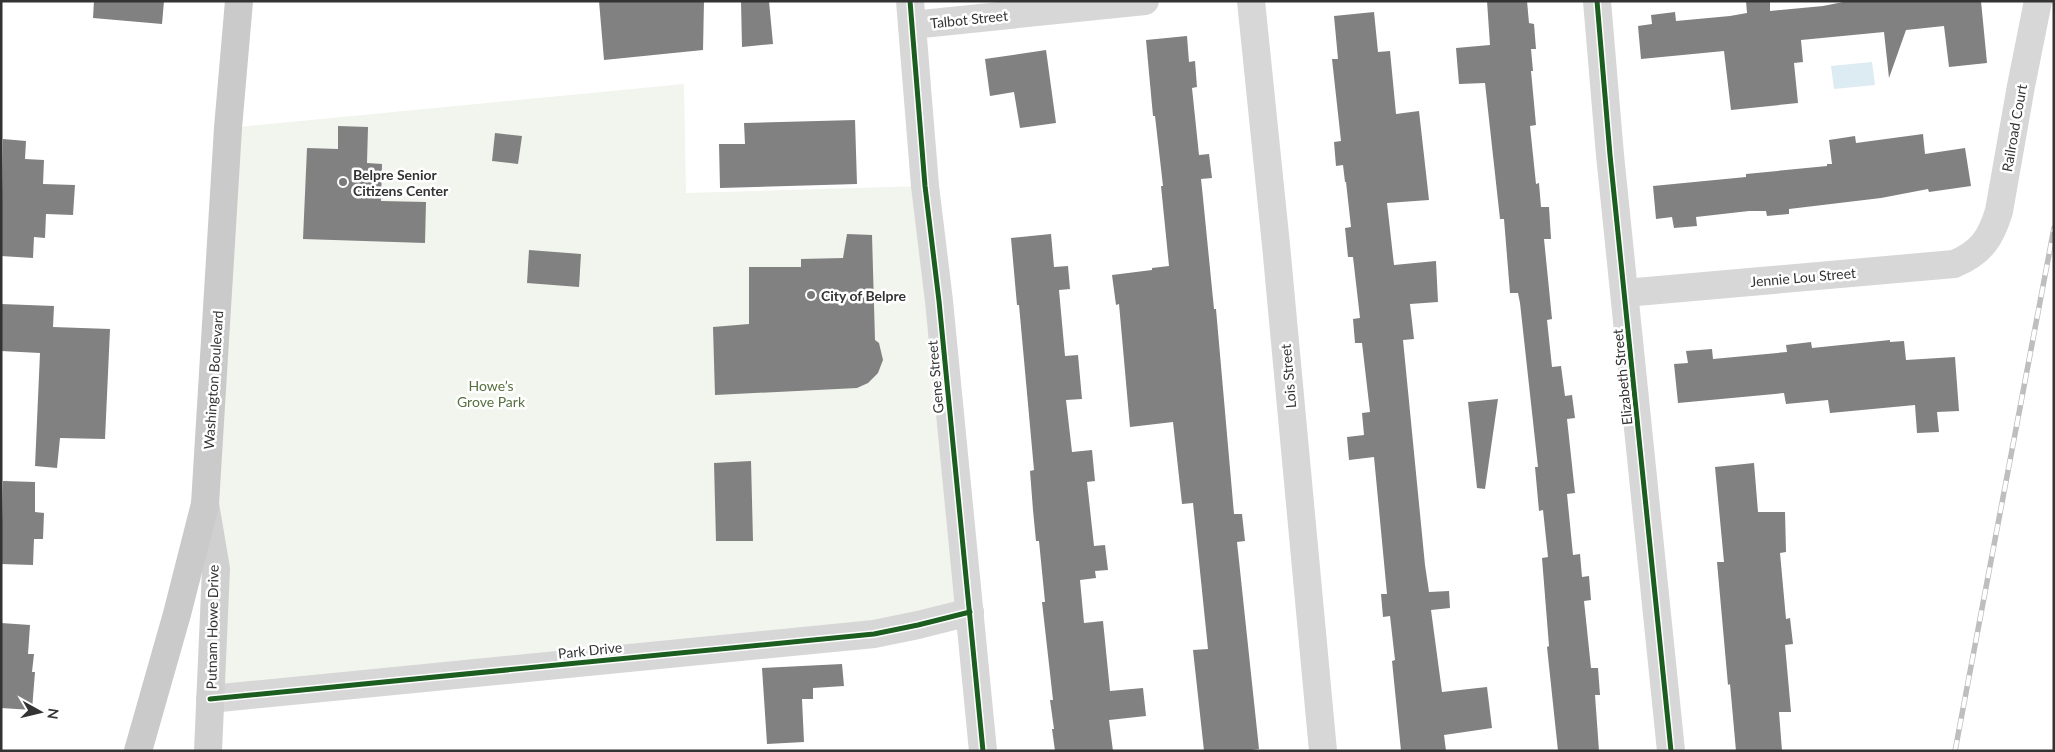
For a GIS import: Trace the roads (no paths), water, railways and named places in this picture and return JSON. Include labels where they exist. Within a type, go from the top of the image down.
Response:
[{"type":"main road","name":"Washington Boulevard","points":[[138,751],[177,614],[205,504],[228,128],[239,1]]},
{"type":"street","name":"Talbot Street","points":[[911,13],[1145,1]]},
{"type":"street","name":"Lois Street","points":[[1251,1],[1276,245],[1323,751]]},
{"type":"street","name":"Elizabeth Street","points":[[1597,1],[1610,155],[1671,751]]},
{"type":"street","name":"Railroad Court","points":[[1978,250],[1994,230],[1999,211],[2038,1]]},
{"type":"street","name":"Gene Street","points":[[911,13],[925,186],[983,751]]},
{"type":"street","name":"Jennie Lou Street","points":[[1625,293],[1954,264],[1968,258],[1978,250]]},
{"type":"street","name":"Putnam Howe Drive","points":[[205,504],[216,569],[208,751]]},
{"type":"street","name":"Park Drive","points":[[210,699],[874,634],[970,612]]},
{"type":"railway","points":[[1955,751],[2054,228]]},
{"type":"place","name":"Belpre Senior Citizens Center","points":[[343,182]]},
{"type":"place","name":"City of Belpre","points":[[811,295]]},
{"type":"park label","name":"Howe’s Grove Park","points":[[491,394]]}]
